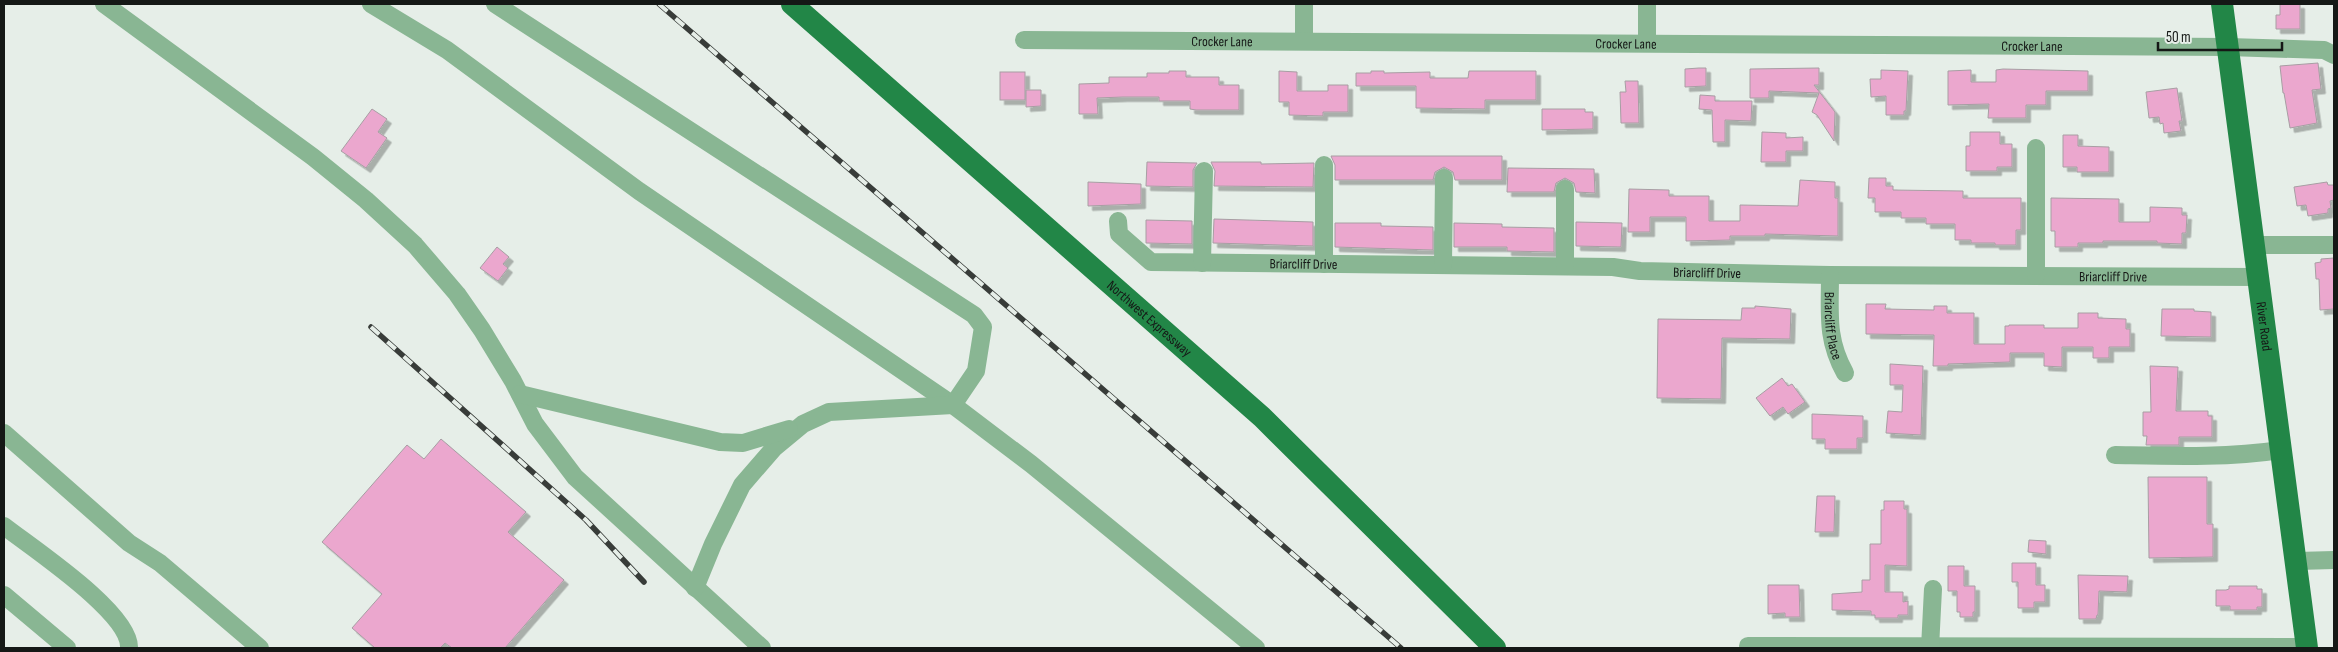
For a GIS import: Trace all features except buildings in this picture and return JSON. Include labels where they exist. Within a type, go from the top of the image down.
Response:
[{"type":"main road","name":"Northwest Expressway","points":[[792,4],[1262,417],[1495,648]]},
{"type":"main road","name":"River Road","points":[[2222,4],[2307,648]]},
{"type":"street","points":[[104,4],[313,157],[366,200],[415,245],[457,294],[520,394],[535,424],[575,477],[762,648]]},
{"type":"street","points":[[371,4],[447,50],[640,191],[953,405],[1030,464],[1256,648]]},
{"type":"street","points":[[495,4],[974,315],[983,327],[976,371],[953,405]]},
{"type":"street","points":[[1304,4],[1304,41]]},
{"type":"street","points":[[1647,4],[1647,43]]},
{"type":"street","name":"Crocker Lane","points":[[1024,40],[2228,47],[2324,50],[2334,55]]},
{"type":"street","points":[[2036,148],[2036,276]]},
{"type":"street","points":[[1324,166],[1324,264]]},
{"type":"street","points":[[1202,263],[1204,171]]},
{"type":"street","points":[[1444,178],[1444,265]]},
{"type":"street","points":[[1564,266],[1565,189]]},
{"type":"street","name":"Briarcliff Drive","points":[[1118,221],[1119,234],[1148,262],[1564,266],[1613,267],[1640,271],[1830,275],[2258,277]]},
{"type":"street","points":[[2254,245],[2334,245]]},
{"type":"street","name":"Briarcliff Place","points":[[1830,275],[1830,331],[1835,354],[1845,373]]},
{"type":"street","points":[[520,394],[720,442],[743,443],[803,424],[829,412],[953,405]]},
{"type":"street","points":[[695,588],[713,544],[742,485],[774,448],[803,424]]},
{"type":"street","points":[[4,433],[128,543],[160,563],[260,648]]},
{"type":"street","points":[[2115,455],[2216,456],[2245,455],[2282,450]]},
{"type":"street","points":[[4,526],[98,599],[118,620],[131,646]]},
{"type":"street","points":[[2297,561],[2334,560]]},
{"type":"street","points":[[1930,648],[1933,589]]},
{"type":"street","points":[[4,595],[66,648]]},
{"type":"street","points":[[1748,646],[2307,648]]},
{"type":"railway","points":[[659,4],[1401,648]]},
{"type":"railway","points":[[371,327],[586,520],[644,582]]}]
